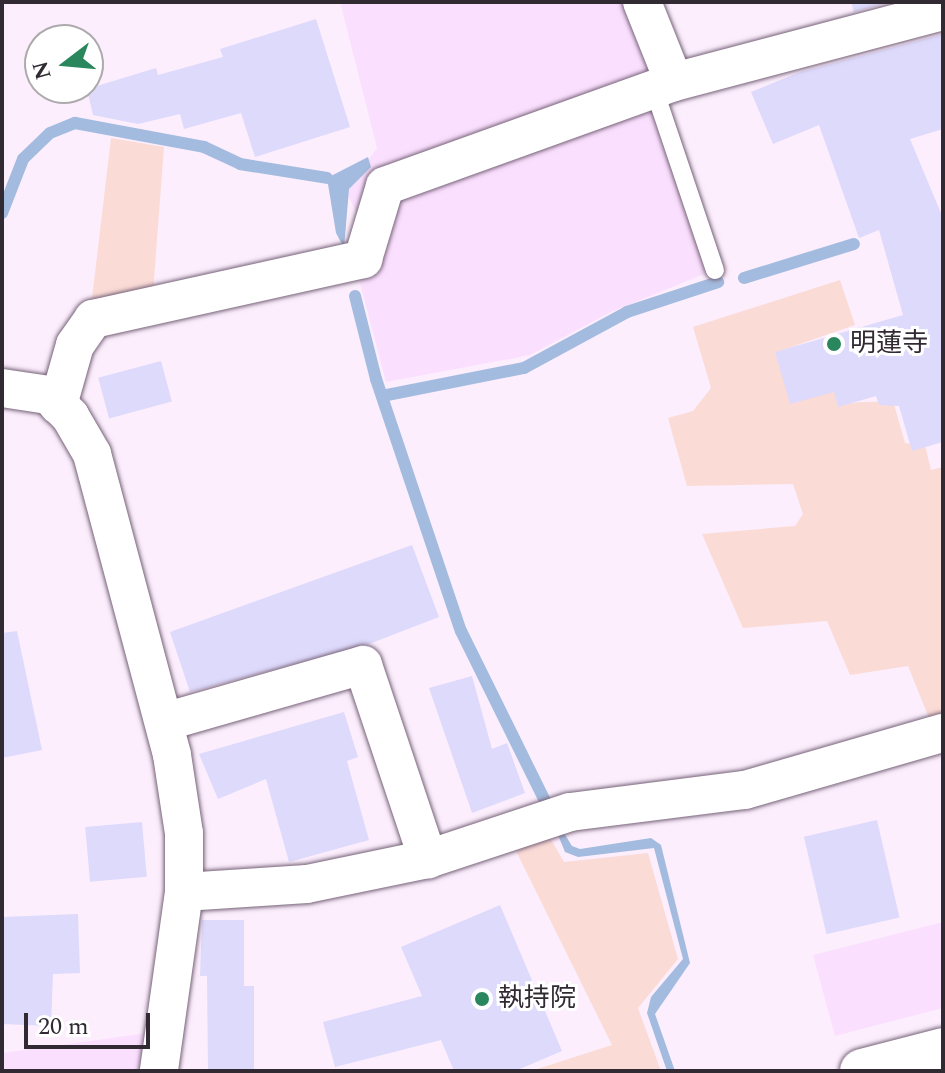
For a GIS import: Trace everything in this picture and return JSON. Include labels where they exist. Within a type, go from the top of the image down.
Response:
[{"type":"highway","points":[[862,1071],[943,1050]]},
{"type":"street","points":[[642,2],[664,85]]},
{"type":"street","points":[[58,405],[75,345],[93,319],[363,259],[385,186],[664,85],[943,11]]},
{"type":"street","points":[[2,388],[49,395],[92,454],[164,722],[184,833],[184,892],[159,1071]]},
{"type":"street","points":[[164,722],[363,665],[428,859]]},
{"type":"street","points":[[184,892],[307,884],[428,859],[570,812],[745,790],[943,733]]},
{"type":"lane","points":[[664,85],[715,270]]},
{"type":"shaded area","points":[[340,2],[628,2],[652,64],[642,86],[709,272],[611,312],[530,355],[386,382],[356,268],[358,215],[346,192],[377,148]]},
{"type":"shaded area","points":[[111,138],[164,147],[153,292],[91,307]]},
{"type":"shaded area","points":[[840,280],[855,325],[780,351],[833,389],[843,403],[893,401],[905,443],[925,445],[931,470],[943,467],[943,721],[931,723],[908,666],[850,675],[827,621],[743,628],[702,534],[795,526],[803,514],[793,484],[687,486],[668,418],[693,411],[711,388],[693,327]]},
{"type":"shaded area","points":[[549,836],[564,862],[648,853],[678,959],[638,1008],[661,1071],[531,1071],[612,1045],[516,851]]},
{"type":"shaded area","points":[[943,922],[943,1008],[835,1036],[813,955]]},
{"type":"shaded area","points":[[148,1033],[143,1071],[2,1071],[2,1053]]},
{"type":"water","points":[[368,157],[371,167],[349,189],[344,248],[336,233],[327,178]]},
{"type":"water","points":[[564,833],[572,846],[580,849],[651,838],[661,845],[690,963],[655,1014],[675,1071],[667,1071],[647,1013],[651,997],[683,959],[654,848],[578,857],[565,852],[558,835]]},
{"type":"building","points":[[851,2],[891,2],[854,12]]},
{"type":"building","points":[[316,19],[350,127],[255,157],[241,113],[184,129],[180,114],[138,124],[93,115],[90,104],[104,104],[104,84],[156,68],[158,75],[223,57],[220,49]]},
{"type":"building","points":[[943,34],[943,129],[910,139],[943,218],[943,442],[912,451],[899,406],[879,405],[876,396],[838,407],[834,392],[790,404],[775,352],[903,315],[879,230],[859,238],[819,125],[773,144],[751,92],[800,72]]},
{"type":"building","points":[[161,361],[172,402],[109,418],[98,378]]},
{"type":"building","points":[[412,545],[439,617],[369,644],[190,692],[170,632]]},
{"type":"building","points":[[17,631],[42,750],[2,758],[2,633]]},
{"type":"building","points":[[472,676],[492,749],[507,743],[525,793],[472,813],[429,688]]},
{"type":"building","points":[[344,712],[358,757],[347,761],[369,840],[289,862],[266,779],[218,799],[199,754]]},
{"type":"building","points":[[877,820],[899,917],[826,934],[804,837]]},
{"type":"building","points":[[142,822],[147,877],[90,882],[85,827]]},
{"type":"building","name":"執持院","points":[[500,905],[562,1051],[515,1071],[454,1071],[441,1040],[335,1067],[323,1022],[422,996],[401,947]]},
{"type":"building","points":[[78,914],[80,973],[53,974],[51,1026],[2,1024],[2,917]]},
{"type":"building","points":[[202,920],[244,920],[244,986],[254,986],[254,1071],[208,1071],[207,976],[200,976]]},
{"type":"waterway","points":[[2,213],[23,159],[50,133],[75,123],[204,147],[240,164],[327,178]]},
{"type":"waterway","points":[[744,278],[854,244]]},
{"type":"waterway","points":[[382,396],[524,368],[627,312],[718,282]]},
{"type":"waterway","points":[[355,296],[376,379],[461,631],[546,803]]},
{"type":"place","name":"明蓮寺","points":[[834,344]]},
{"type":"place","name":"執持院","points":[[482,999]]}]
